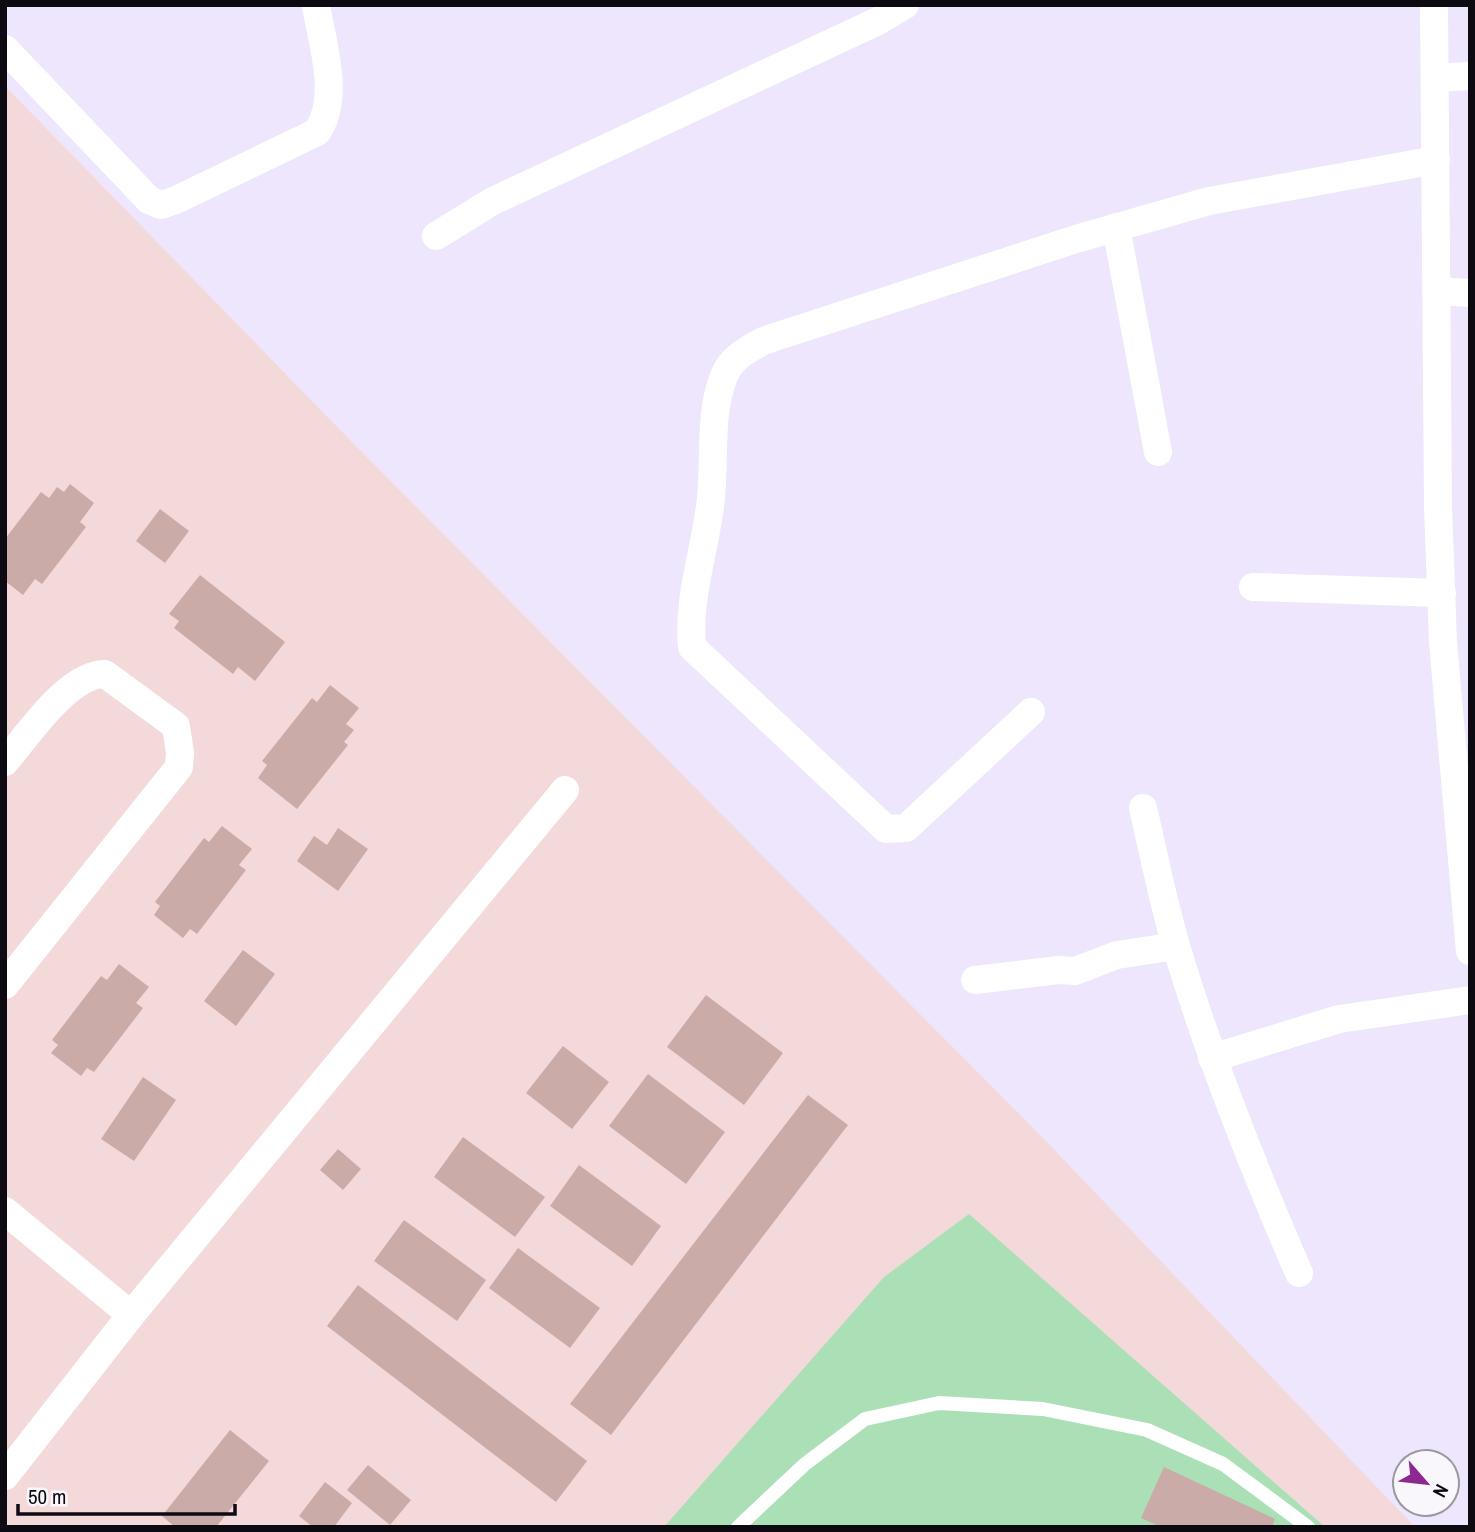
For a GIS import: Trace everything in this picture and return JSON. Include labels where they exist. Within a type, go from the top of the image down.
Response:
[{"type":"street","points":[[5,49],[149,200],[161,205],[317,132],[323,122],[328,88],[316,5]]},
{"type":"street","points":[[436,236],[493,201],[551,172],[878,21],[905,5]]},
{"type":"street","points":[[1434,5],[1438,507],[1444,655],[1470,951]]},
{"type":"street","points":[[1435,78],[1470,76]]},
{"type":"street","points":[[1031,712],[906,828],[886,829],[692,648],[690,625],[711,499],[717,397],[725,372],[738,355],[763,341],[1116,228],[1209,201],[1436,160]]},
{"type":"street","points":[[1116,228],[1158,452]]},
{"type":"street","points":[[1438,291],[1470,293]]},
{"type":"street","points":[[1253,587],[1442,593]]},
{"type":"street","points":[[5,762],[64,693],[92,674],[105,674],[176,726],[180,753],[178,767],[5,985]]},
{"type":"street","points":[[5,1476],[131,1315],[565,790]]},
{"type":"street","points":[[1143,808],[1176,946],[1212,1058],[1298,1273]]},
{"type":"street","points":[[975,980],[1058,970],[1075,971],[1117,955],[1176,946]]},
{"type":"street","points":[[1212,1058],[1339,1019],[1470,1000]]},
{"type":"street","points":[[5,1211],[131,1315]]},
{"type":"lane","points":[[738,1527],[805,1464],[865,1419],[939,1403],[1043,1409],[1147,1430],[1223,1464],[1308,1527]]},
{"type":"shaded area","points":[[5,86],[346,436],[1042,1137],[1391,1502],[1391,1518],[1406,1518],[1415,1527],[5,1527]]},
{"type":"green space","points":[[969,1214],[1325,1527],[664,1527],[884,1277]]},
{"type":"building","points":[[70,484],[94,503],[80,522],[86,527],[42,584],[35,579],[23,595],[5,581],[5,539],[41,492],[49,498],[57,487],[64,492]]},
{"type":"building","points":[[160,509],[189,531],[165,563],[136,541]]},
{"type":"building","points":[[200,575],[285,642],[255,681],[238,667],[233,674],[174,628],[179,621],[169,614]]},
{"type":"building","points":[[330,685],[359,708],[346,724],[354,730],[344,742],[348,745],[297,809],[258,778],[267,765],[262,761],[312,698],[317,702]]},
{"type":"building","points":[[222,826],[252,849],[239,865],[246,870],[197,934],[190,929],[183,938],[154,915],[160,906],[155,902],[204,838],[209,842]]},
{"type":"building","points":[[338,828],[368,849],[338,891],[297,861],[314,836],[327,845]]},
{"type":"building","points":[[243,950],[275,974],[236,1026],[204,1001]]},
{"type":"building","points":[[119,964],[149,987],[136,1003],[143,1008],[94,1072],[87,1068],[81,1076],[51,1053],[58,1045],[52,1040],[101,976],[107,980]]},
{"type":"building","points":[[706,995],[783,1053],[744,1105],[667,1047]]},
{"type":"building","points":[[563,1046],[609,1082],[572,1129],[526,1093]]},
{"type":"building","points":[[648,1074],[725,1132],[686,1184],[609,1126]]},
{"type":"building","points":[[143,1077],[176,1100],[134,1161],[101,1139]]},
{"type":"building","points":[[808,1095],[848,1125],[611,1435],[570,1404]]},
{"type":"building","points":[[463,1137],[545,1197],[515,1237],[434,1177]]},
{"type":"building","points":[[338,1149],[361,1169],[343,1190],[320,1170]]},
{"type":"building","points":[[579,1165],[661,1226],[632,1266],[550,1206]]},
{"type":"building","points":[[404,1220],[486,1280],[457,1321],[374,1261]]},
{"type":"building","points":[[518,1248],[600,1308],[570,1348],[489,1288]]},
{"type":"building","points":[[358,1285],[587,1461],[556,1502],[327,1326]]},
{"type":"building","points":[[230,1430],[269,1461],[216,1527],[175,1527],[162,1516]]},
{"type":"building","points":[[368,1465],[411,1500],[390,1525],[347,1490]]},
{"type":"building","points":[[1164,1467],[1275,1519],[1272,1527],[1161,1527],[1141,1518]]},
{"type":"building","points":[[325,1482],[352,1503],[334,1527],[313,1527],[299,1516]]}]
